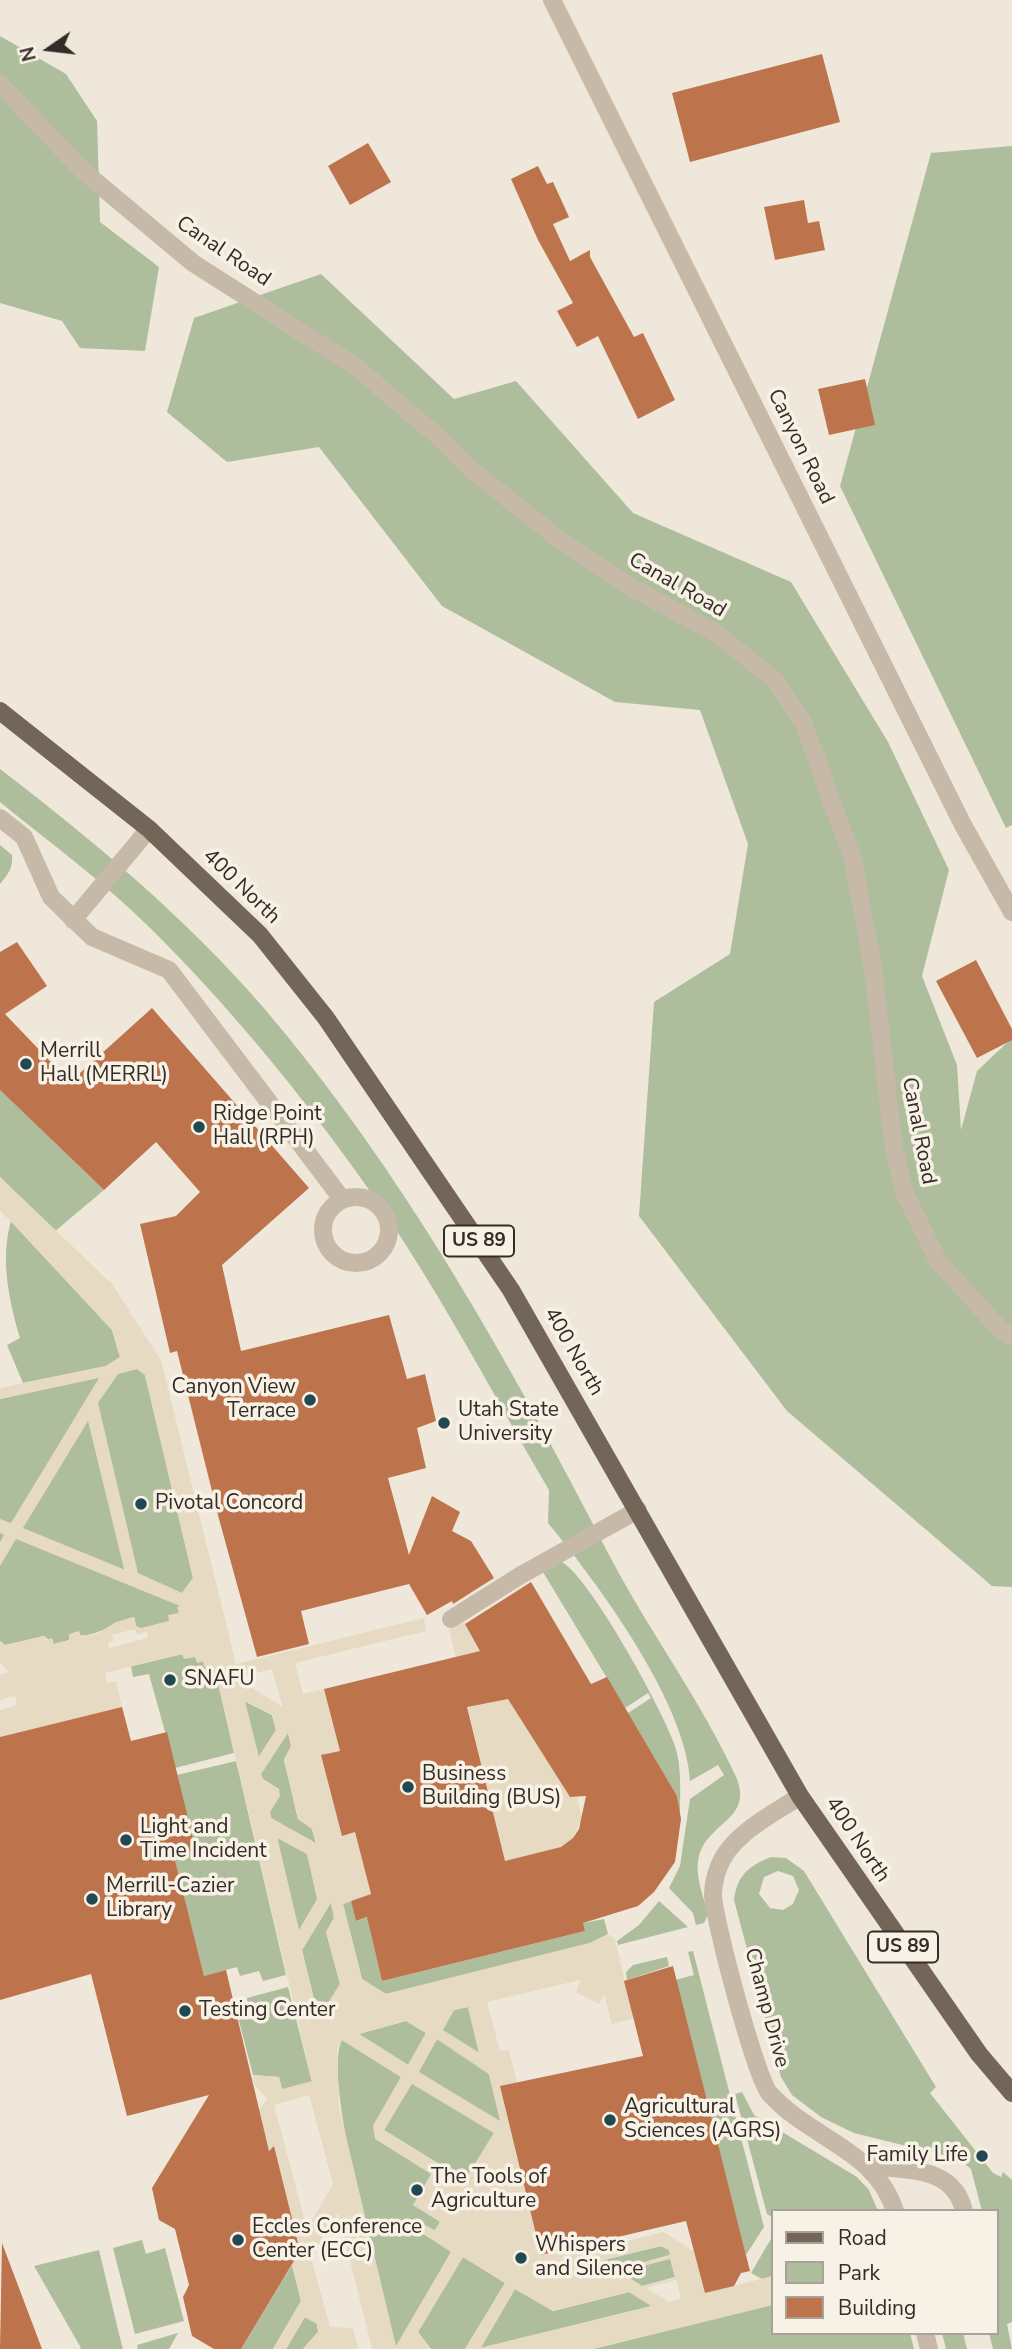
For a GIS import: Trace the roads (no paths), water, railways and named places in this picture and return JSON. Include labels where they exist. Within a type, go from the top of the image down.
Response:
[{"type":"main road","name":"400 North","points":[[0,711],[149,829],[260,935],[326,1018],[511,1290],[800,1796],[979,2054],[1012,2093]]},
{"type":"street","name":"Canyon Road","points":[[552,0],[957,813],[1012,912]]},
{"type":"street","name":"Canal Road","points":[[0,84],[83,171],[193,263],[356,367],[442,440],[473,471],[556,538],[633,588],[717,634],[776,681],[804,725],[853,860],[873,968],[894,1149],[905,1194],[938,1261],[998,1327],[1012,1337]]},
{"type":"street","points":[[0,818],[24,837],[51,897],[73,920],[92,937],[169,970],[342,1199]]},
{"type":"street","points":[[73,920],[149,829]]},
{"type":"street","points":[[451,1619],[520,1574],[638,1510]]},
{"type":"street","name":"Champ Drive","points":[[800,1796],[749,1830],[727,1852],[718,1870],[713,1896],[748,2042],[768,2092],[802,2123],[868,2165],[880,2177],[894,2209]]},
{"type":"street","points":[[868,2165],[938,2175],[959,2196],[963,2209]]},
{"type":"place","name":"Merrill Hall (MERRL)","points":[[26,1064]]},
{"type":"place","name":"Ridge Point Hall (RPH)","points":[[199,1127]]},
{"type":"place","name":"Canyon View Terrace","points":[[310,1400]]},
{"type":"place","name":"Utah State University","points":[[444,1423]]},
{"type":"place","name":"Pivotal Concord","points":[[141,1504]]},
{"type":"place","name":"SNAFU","points":[[170,1680]]},
{"type":"place","name":"Business Building (BUS)","points":[[408,1787]]},
{"type":"place","name":"Light and Time Incident","points":[[126,1840]]},
{"type":"place","name":"Merrill-Cazier Library","points":[[92,1899]]},
{"type":"place","name":"Testing Center","points":[[185,2011]]},
{"type":"place","name":"Agricultural Sciences (AGRS)","points":[[610,2120]]},
{"type":"place","name":"Family Life","points":[[982,2156]]},
{"type":"place","name":"The Tools of Agriculture","points":[[417,2190]]},
{"type":"place","name":"Eccles Conference Center (ECC)","points":[[238,2240]]},
{"type":"place","name":"Whispers and Silence","points":[[521,2258]]}]
